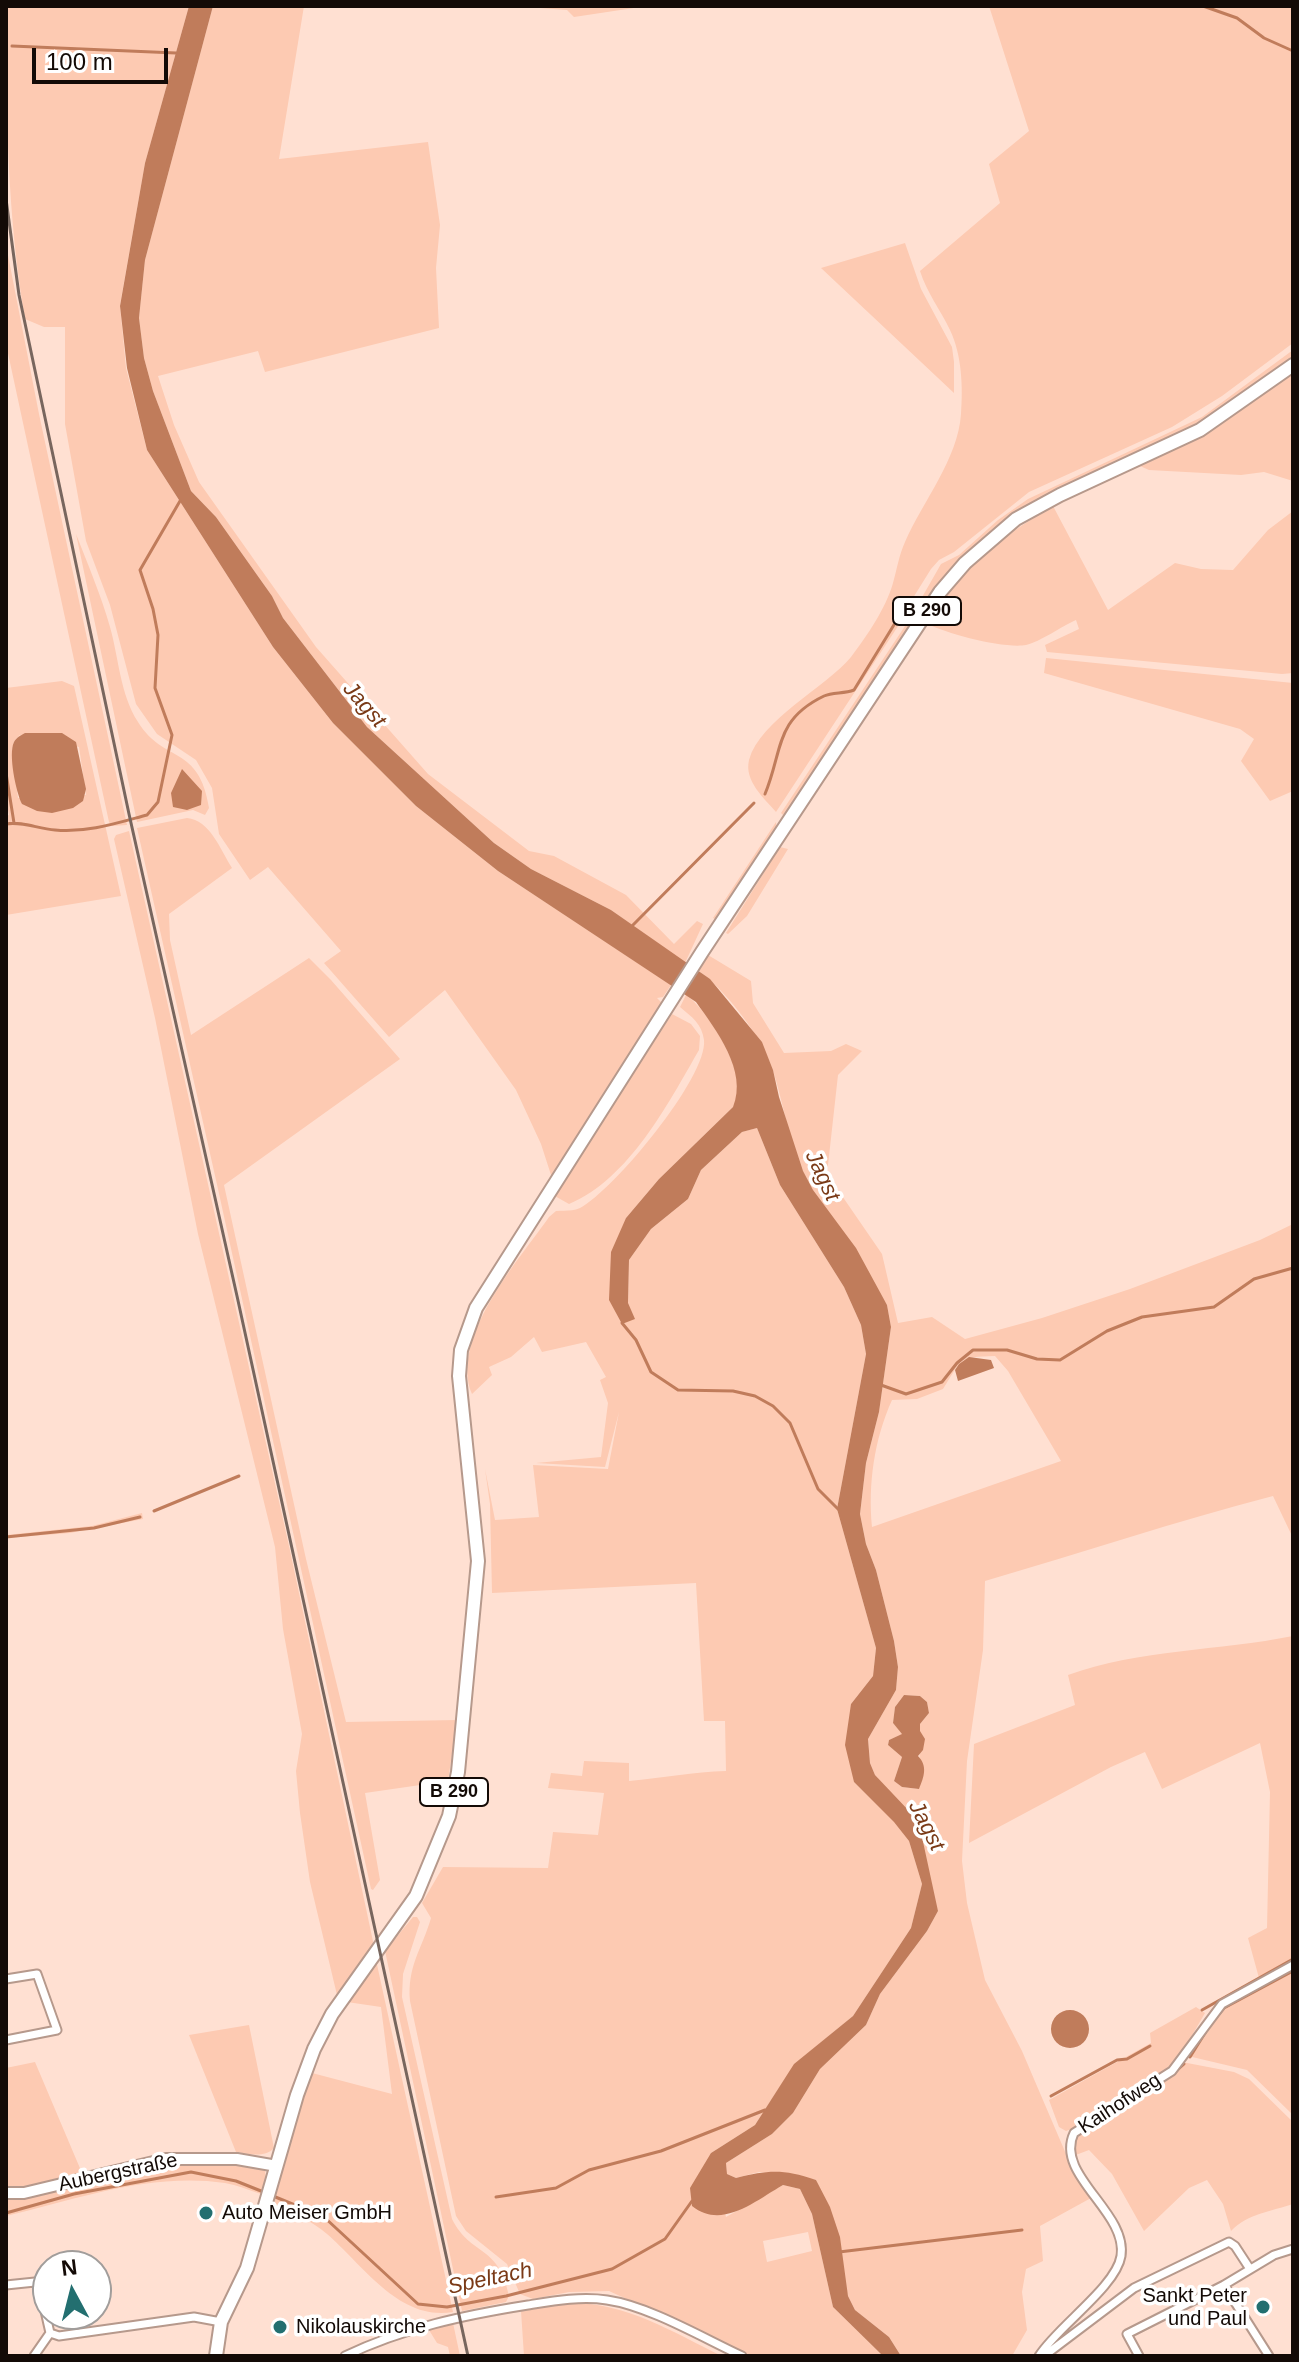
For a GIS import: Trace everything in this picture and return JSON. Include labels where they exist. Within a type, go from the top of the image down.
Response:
[{"type":"main road","name":"B 290","points":[[216,2356],[221,2322],[247,2268],[297,2095],[314,2049],[332,2014],[416,1896],[449,1816],[458,1772],[478,1561],[459,1376],[461,1350],[476,1308],[702,952],[918,623],[965,563],[1004,528],[1030,511],[1189,436],[1219,419],[1293,365]]},
{"type":"street","name":"Kaihofweg","points":[[1041,2356],[1106,2283],[1121,2258],[1121,2247],[1112,2221],[1070,2159],[1070,2141],[1074,2133],[1172,2071],[1222,2004],[1293,1965]]},
{"type":"street","points":[[6,1979],[37,1974],[57,2030],[6,2040]]},
{"type":"street","name":"Aubergstraße","points":[[6,2193],[24,2193],[166,2159],[237,2159],[277,2166]]},
{"type":"street","points":[[1041,2356],[1134,2288],[1229,2242],[1250,2269]]},
{"type":"street","points":[[1139,2356],[1127,2334],[1293,2249]]},
{"type":"street","points":[[6,2285],[35,2282],[40,2289],[50,2333],[34,2356]]},
{"type":"street","points":[[1224,2285],[1269,2356]]},
{"type":"street","points":[[345,2356],[420,2326],[578,2298],[607,2300],[637,2308],[742,2356]]},
{"type":"street","points":[[50,2333],[59,2336],[194,2317],[221,2322]]},
{"type":"shaded area","points":[[6,6],[189,6],[145,163],[120,305],[126,368],[147,450],[273,647],[333,723],[416,806],[498,871],[671,985],[663,997],[657,998],[662,1003],[654,1020],[552,1178],[541,1144],[516,1090],[445,990],[389,1037],[324,963],[341,951],[268,867],[250,880],[219,834],[212,788],[196,760],[157,734],[136,704],[110,605],[86,541],[65,424],[65,327],[44,327],[25,319],[11,202]]},
{"type":"shaded area","points":[[189,6],[213,6],[145,260],[139,318],[144,358],[153,391],[191,491],[216,517],[272,596],[283,618],[367,727],[494,843],[531,869],[611,910],[710,979],[762,1042],[803,1171],[813,1190],[856,1248],[887,1305],[891,1327],[879,1412],[866,1463],[860,1514],[898,1667],[896,1690],[868,1739],[870,1763],[875,1775],[910,1812],[922,1837],[938,1911],[927,1931],[880,1994],[866,2025],[820,2069],[793,2113],[772,2134],[726,2163],[727,2174],[736,2178],[776,2172],[816,2180],[830,2207],[840,2237],[848,2296],[855,2310],[889,2337],[901,2356],[883,2356],[833,2307],[812,2214],[800,2189],[783,2185],[750,2205],[715,2215],[703,2213],[692,2206],[690,2188],[711,2153],[755,2125],[794,2064],[853,2016],[911,1928],[922,1884],[909,1841],[854,1782],[845,1745],[851,1704],[873,1676],[876,1648],[837,1509],[866,1354],[861,1325],[844,1287],[780,1185],[757,1128],[742,1132],[701,1170],[688,1199],[651,1229],[629,1260],[628,1303],[635,1319],[622,1324],[609,1300],[611,1252],[626,1218],[659,1179],[733,1107],[737,1093],[736,1079],[728,1052],[696,1002],[498,871],[416,806],[333,723],[273,647],[147,450],[127,368],[120,306],[145,163]]},
{"type":"shaded area","points":[[213,6],[304,6],[279,159],[428,142],[440,225],[436,268],[439,328],[265,372],[258,351],[158,376],[174,425],[199,482],[316,647],[428,774],[529,851],[554,856],[626,895],[674,944],[697,921],[703,924],[685,963],[611,910],[531,869],[494,843],[367,727],[283,618],[272,596],[216,517],[191,491],[153,391],[144,358],[139,318],[145,260]]},
{"type":"shaded area","points":[[513,6],[647,6],[574,17],[567,10]]},
{"type":"shaded area","points":[[989,6],[1293,6],[1293,343],[1222,396],[1172,427],[1029,492],[954,552],[939,560],[776,812],[756,789],[749,775],[749,760],[756,745],[780,718],[851,657],[869,631],[890,592],[905,542],[954,447],[962,393],[957,350],[920,271],[1000,203],[989,164],[1029,131]]},
{"type":"shaded area","points":[[905,243],[921,289],[952,347],[954,393],[821,268]]},
{"type":"shaded area","points":[[6,245],[127,825],[112,826],[109,822],[6,344]]},
{"type":"shaded area","points":[[1293,350],[1293,358],[1199,426],[1072,483],[1012,515],[963,557],[937,584],[791,810],[783,815],[781,813],[909,620],[941,564],[959,555],[998,520],[1028,499],[1202,417]]},
{"type":"shaded area","points":[[1293,371],[1293,481],[1264,472],[1241,475],[1149,470],[1140,466],[1200,435]]},
{"type":"shaded area","points":[[1053,506],[1108,610],[1175,563],[1201,569],[1233,570],[1268,530],[1293,511],[1293,673],[1047,652],[1045,645],[1079,629],[1076,620],[1038,641],[1017,646],[976,640],[928,624],[934,607],[962,573],[1019,527]]},
{"type":"shaded area","points":[[76,534],[106,615],[132,711],[148,735],[197,773],[209,808],[205,815],[193,810],[137,822]]},
{"type":"shaded area","points":[[1046,658],[1293,683],[1293,791],[1270,801],[1241,761],[1254,739],[1240,729],[1044,673]]},
{"type":"shaded area","points":[[62,681],[74,686],[121,896],[6,915],[6,816],[9,815],[6,799],[6,688]],"holes":[[[20,735],[79,747],[86,795],[18,798],[12,749]]]},
{"type":"shaded area","points":[[25,733],[62,733],[76,742],[86,789],[83,801],[73,808],[52,813],[22,804],[15,782],[12,748],[17,738]]},
{"type":"shaded area","points":[[182,769],[202,791],[201,805],[187,810],[173,807],[171,793]]},
{"type":"shaded area","points":[[187,818],[208,830],[232,868],[169,914],[170,940],[191,1035],[309,958],[400,1059],[224,1185],[306,1559],[346,1722],[457,1720],[448,1781],[365,1793],[380,1880],[373,1890],[137,828]]},
{"type":"shaded area","points":[[776,822],[777,833],[719,921],[713,918]]},
{"type":"shaded area","points":[[129,831],[289,1546],[374,1946],[337,1995],[310,1882],[300,1813],[296,1771],[302,1734],[283,1629],[275,1547],[198,1234],[155,1018],[114,839],[116,835]]},
{"type":"shaded area","points":[[780,847],[788,849],[747,916],[726,933]]},
{"type":"shaded area","points":[[708,955],[751,981],[753,1003],[784,1053],[831,1051],[846,1044],[862,1051],[838,1075],[827,1174],[882,1254],[898,1323],[932,1317],[965,1339],[1130,1289],[1260,1240],[1293,1224],[1293,1538],[1273,1496],[985,1581],[983,1650],[967,1761],[962,1861],[967,1903],[985,1980],[1022,2051],[1075,2175],[1091,2198],[1040,2226],[1043,2261],[1026,2269],[1022,2292],[1027,2330],[1012,2356],[901,2356],[889,2337],[855,2310],[848,2296],[816,2180],[759,2172],[736,2178],[727,2174],[726,2163],[772,2134],[793,2113],[820,2069],[866,2025],[880,1994],[927,1931],[938,1911],[891,1794],[875,1775],[870,1763],[868,1739],[896,1690],[898,1667],[860,1514],[866,1463],[879,1412],[891,1327],[887,1305],[804,1174],[772,1068],[760,1042],[731,1002],[699,971]],"holes":[[[995,1356],[1008,1371],[1061,1461],[872,1527],[874,1462],[892,1400],[917,1399],[943,1389],[962,1362],[974,1357]],[[904,1695],[920,1696],[927,1702],[929,1713],[920,1724],[919,1789],[902,1787],[894,1781],[902,1757],[888,1745],[889,1740],[903,1734],[893,1723],[895,1707]]]},
{"type":"shaded area","points":[[686,995],[714,1026],[736,1071],[738,1095],[733,1107],[659,1179],[626,1218],[628,1303],[629,1260],[651,1229],[688,1199],[701,1170],[742,1132],[757,1128],[780,1185],[844,1287],[861,1325],[866,1354],[837,1509],[876,1648],[873,1676],[851,1704],[854,1782],[895,1822],[909,1841],[922,1884],[911,1928],[853,2016],[795,2064],[755,2125],[711,2153],[726,2217],[783,2185],[800,2189],[812,2214],[833,2307],[883,2356],[752,2356],[609,2291],[569,2292],[533,2299],[520,2294],[507,2264],[466,2231],[456,2216],[410,2001],[413,1968],[431,1918],[422,1903],[443,1867],[548,1868],[553,1832],[598,1835],[604,1793],[548,1788],[551,1773],[582,1776],[584,1761],[629,1763],[629,1781],[726,1771],[725,1721],[704,1721],[696,1583],[492,1593],[490,1504],[485,1469],[495,1520],[539,1517],[533,1465],[608,1469],[619,1412],[605,1467],[536,1463],[601,1457],[608,1403],[600,1380],[606,1377],[586,1342],[542,1352],[534,1337],[511,1357],[489,1367],[492,1375],[472,1394],[467,1372],[478,1325],[505,1277],[549,1217],[556,1211],[580,1208],[614,1180],[656,1132],[691,1079],[701,1057],[704,1040],[699,1025],[680,1007]],"holes":[[[808,2232],[812,2251],[767,2262],[763,2241]]]},
{"type":"shaded area","points":[[672,1014],[691,1024],[700,1036],[699,1050],[660,1116],[628,1159],[591,1192],[569,1204],[553,1195]]},
{"type":"shaded area","points":[[969,1357],[991,1360],[994,1368],[958,1381],[955,1370]]},
{"type":"shaded area","points":[[142,1513],[143,1519],[70,1533],[6,1538],[6,1535],[92,1526]]},
{"type":"shaded area","points":[[1293,1636],[1293,1961],[1259,1978],[1248,1938],[1267,1928],[1270,1792],[1260,1743],[1162,1789],[1145,1752],[969,1843],[974,1744],[1075,1705],[1068,1675],[1095,1666],[1151,1655]]},
{"type":"shaded area","points":[[904,1695],[920,1696],[927,1702],[929,1713],[920,1724],[925,1739],[918,1756],[924,1768],[919,1789],[902,1787],[894,1781],[902,1757],[888,1745],[889,1740],[902,1734],[893,1723],[895,1707]]},
{"type":"shaded area","points":[[413,1917],[420,1922],[403,1974],[402,1997],[452,2219],[459,2231],[499,2267],[509,2296],[506,2302],[462,2311],[385,1951]]},
{"type":"shaded area","points":[[376,1960],[453,2312],[434,2313],[399,2300],[321,2229],[274,2203],[301,2101],[312,2073],[392,2094],[381,2007],[347,2002]]},
{"type":"shaded area","points":[[1293,1967],[1293,2115],[1247,2070],[1188,2056],[1225,2004]]},
{"type":"shaded area","points":[[1196,2007],[1205,2013],[1176,2063],[1077,2127],[1066,2131],[1059,2127],[1049,2100],[1151,2043],[1150,2033]]},
{"type":"shaded area","points":[[1070,2010],[1083,2016],[1089,2029],[1083,2042],[1070,2048],[1057,2042],[1051,2029],[1057,2016]]},
{"type":"shaded area","points":[[249,2025],[274,2148],[261,2154],[236,2152],[189,2035]]},
{"type":"shaded area","points":[[35,2062],[82,2173],[32,2187],[6,2187],[6,2068]]},
{"type":"shaded area","points":[[1182,2062],[1234,2072],[1249,2079],[1293,2122],[1293,2204],[1252,2217],[1231,2231],[1223,2204],[1207,2180],[1189,2188],[1144,2231],[1112,2174],[1089,2150],[1073,2156],[1074,2136]]},
{"type":"shaded area","points":[[188,2162],[256,2166],[265,2171],[266,2179],[261,2194],[225,2183],[170,2181],[114,2189],[6,2216],[6,2198],[33,2197],[139,2169]]},
{"type":"shaded area","points":[[571,2303],[592,2304],[631,2313],[722,2356],[524,2356],[521,2311]]},
{"type":"shaded area","points":[[453,2323],[460,2356],[450,2356],[448,2347],[437,2343],[429,2330]]},
{"type":"waterway","points":[[1203,6],[1237,18],[1264,38],[1293,51]]},
{"type":"waterway","points":[[12,46],[176,53]]},
{"type":"waterway","points":[[6,824],[67,831],[90,829],[147,815],[158,802],[172,735],[155,688],[158,635],[140,570],[180,501]]},
{"type":"waterway","points":[[765,794],[782,738],[796,715],[824,696],[854,690],[900,615]]},
{"type":"waterway","points":[[6,773],[14,823]]},
{"type":"waterway","points":[[630,928],[754,803]]},
{"type":"waterway","points":[[881,1385],[906,1394],[942,1382],[957,1363],[973,1350],[1007,1350],[1037,1359],[1060,1360],[1107,1331],[1142,1317],[1214,1307],[1254,1279],[1293,1268]]},
{"type":"waterway","points":[[622,1323],[636,1340],[651,1372],[678,1390],[733,1391],[755,1396],[773,1406],[790,1423],[818,1489],[838,1509]]},
{"type":"waterway","points":[[154,1511],[239,1476]]},
{"type":"waterway","points":[[6,1537],[94,1528],[140,1517]]},
{"type":"waterway","points":[[1202,2010],[1293,1959]]},
{"type":"waterway","points":[[1219,2014],[1224,2008],[1293,1971]]},
{"type":"waterway","points":[[1190,2057],[1205,2033]]},
{"type":"waterway","points":[[1051,2096],[1150,2046]]},
{"type":"waterway","points":[[1175,2072],[1184,2064]]},
{"type":"waterway","points":[[496,2197],[556,2188],[589,2170],[661,2151],[765,2110]]},
{"type":"waterway","name":"Speltach","points":[[6,2213],[74,2194],[191,2172],[236,2181],[266,2193]]},
{"type":"waterway","name":"Speltach","points":[[273,2196],[324,2217],[418,2304],[447,2307],[506,2296],[612,2269],[665,2239],[692,2201]]},
{"type":"waterway","points":[[839,2252],[1022,2230]]},
{"type":"railway","points":[[6,199],[19,295],[129,814],[468,2356]]},
{"type":"place","name":"Auto Meiser GmbH","points":[[206,2213]]},
{"type":"place","name":"Sankt Peter und Paul","points":[[1263,2307]]},
{"type":"place","name":"Nikolauskirche","points":[[280,2327]]},
{"type":"water label","name":"Jagst","points":[[364,705]]},
{"type":"water label","name":"Jagst","points":[[822,1176]]},
{"type":"water label","name":"Jagst","points":[[926,1826]]}]
